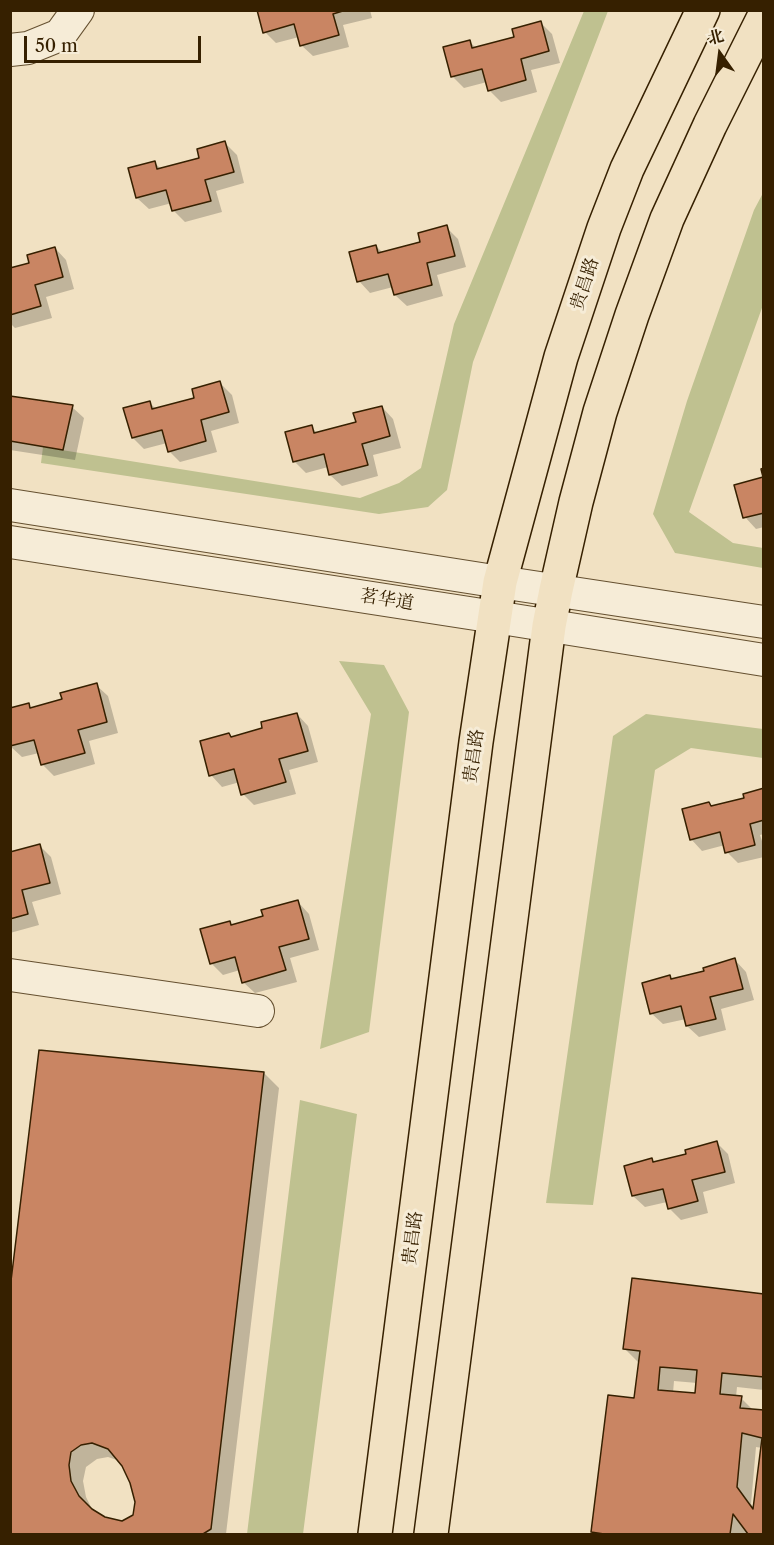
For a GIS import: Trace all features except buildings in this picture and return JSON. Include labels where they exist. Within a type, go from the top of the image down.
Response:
[{"type":"main road","name":"贵昌路","points":[[375,1534],[476,742],[501,582],[561,357],[604,228],[627,169],[703,10]]},
{"type":"main road","points":[[431,1534],[549,626],[556,590],[600,412],[632,315],[667,219],[710,125],[764,17]]},
{"type":"street","points":[[10,50],[28,48],[60,35],[78,10]]},
{"type":"street","name":"茗华道","points":[[10,505],[764,622]]},
{"type":"street","name":"茗华道","points":[[10,542],[764,660]]},
{"type":"street","points":[[10,975],[258,1011]]},
{"type":"green space","points":[[584,11],[608,11],[473,362],[447,490],[428,507],[379,514],[41,463],[43,447],[360,498],[399,483],[421,468],[454,324]]},
{"type":"green space","points":[[763,193],[763,305],[689,512],[733,543],[763,548],[763,568],[675,553],[653,514],[687,401],[754,210]]},
{"type":"green space","points":[[339,661],[384,665],[409,712],[369,1032],[320,1049],[371,714]]},
{"type":"green space","points":[[646,714],[763,729],[763,758],[691,748],[655,770],[593,1205],[546,1203],[613,736]]},
{"type":"green space","points":[[300,1100],[357,1114],[303,1534],[247,1534]]}]
